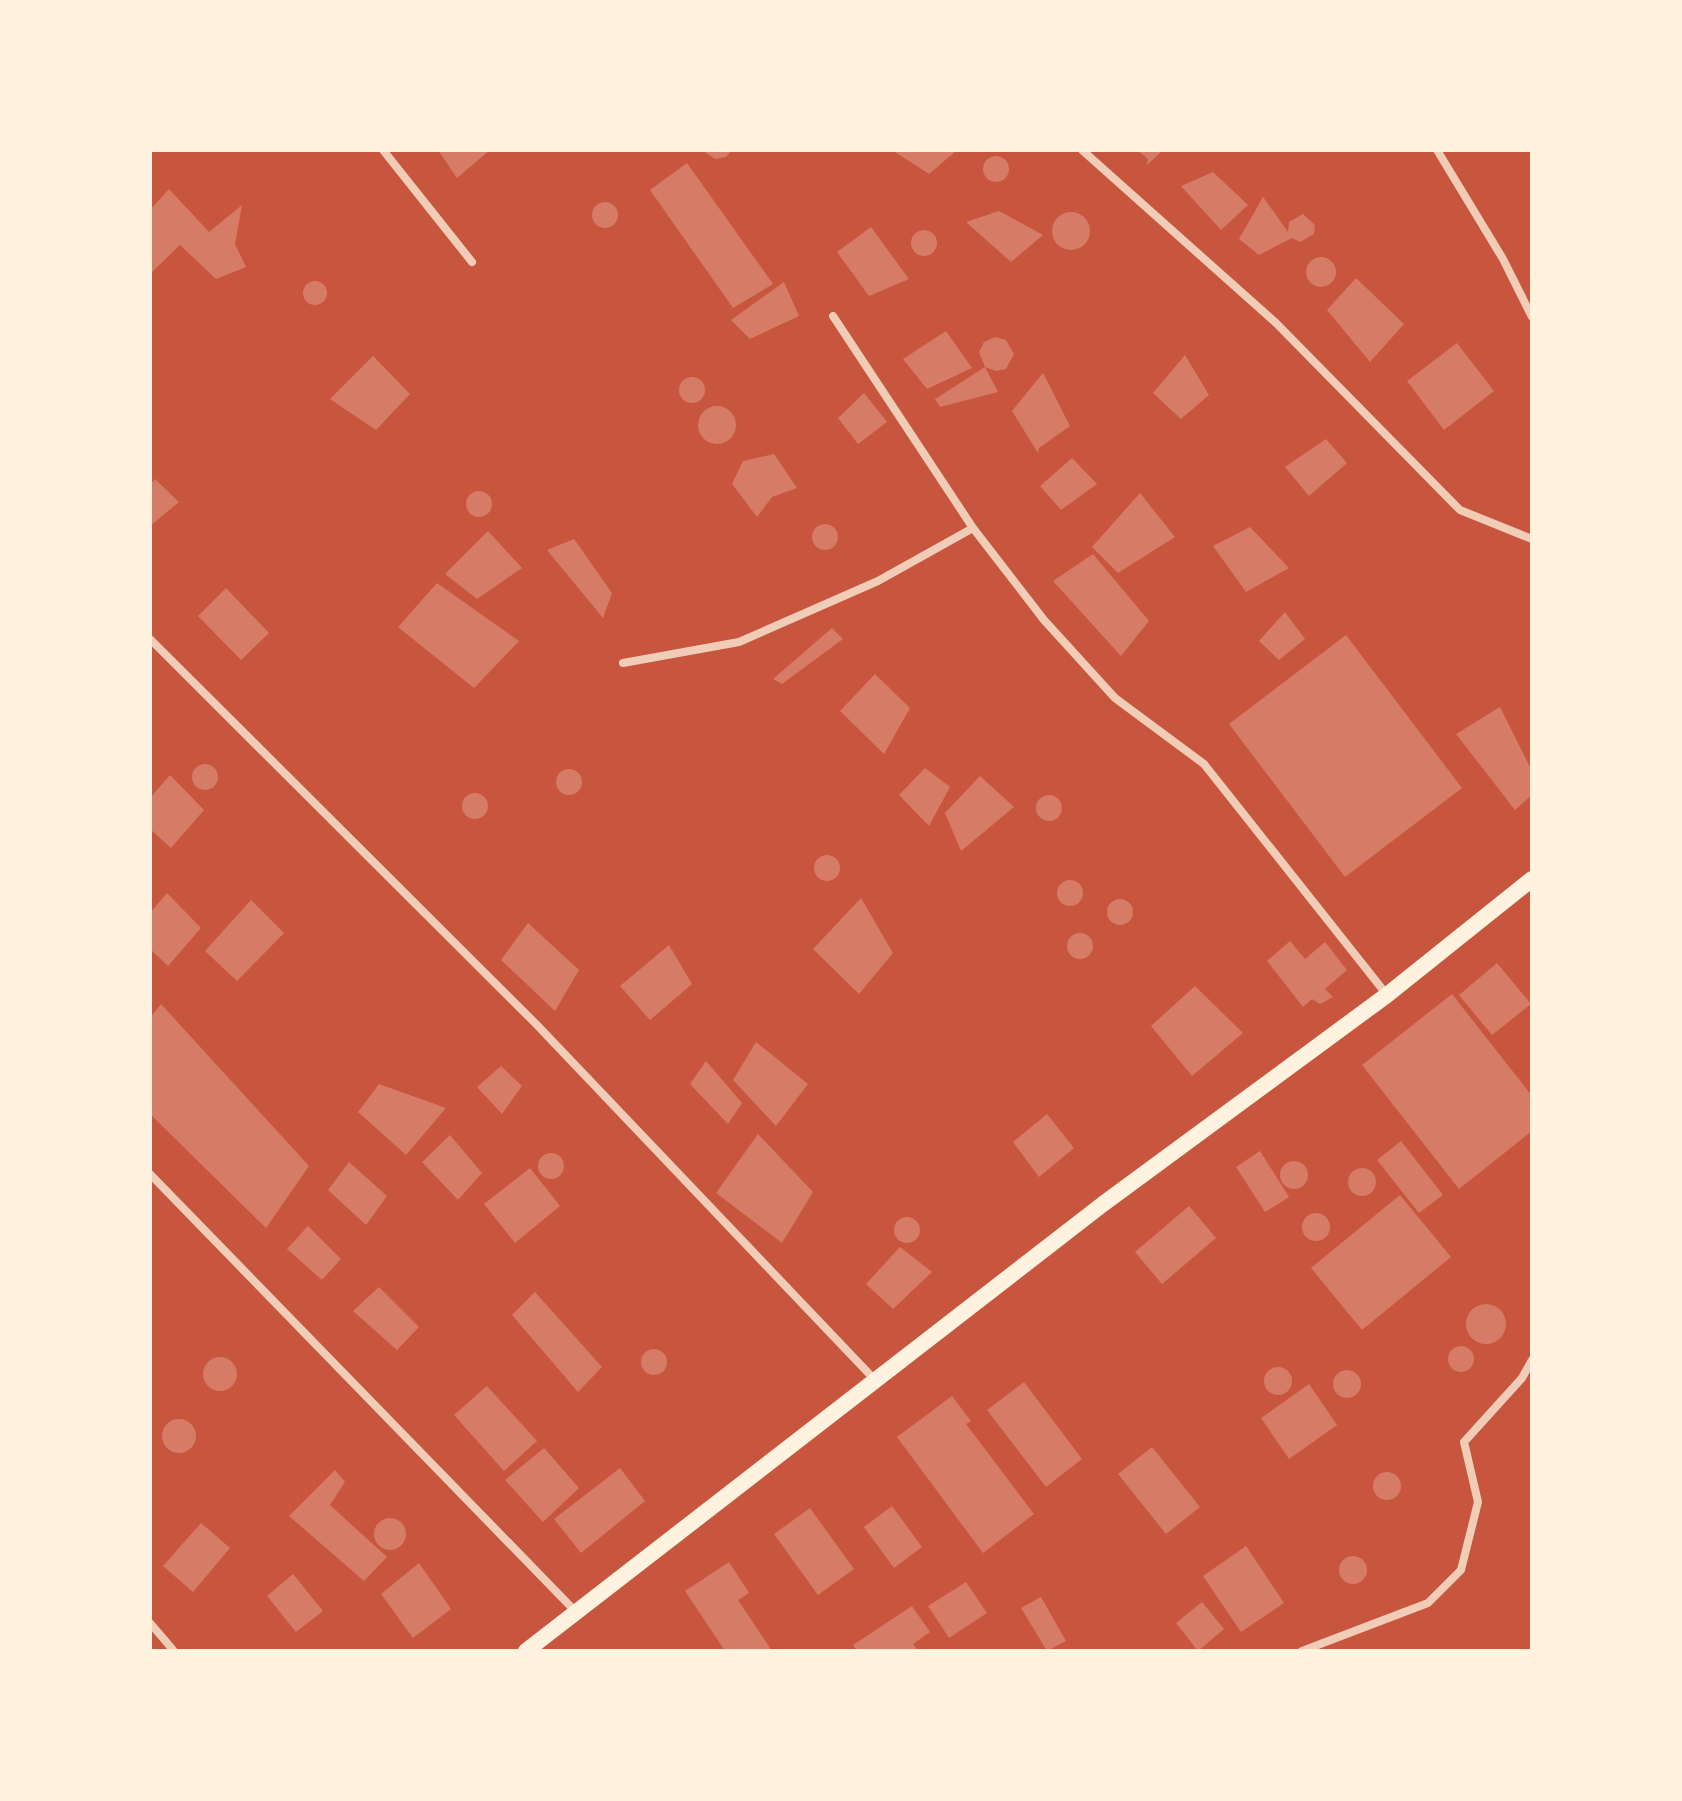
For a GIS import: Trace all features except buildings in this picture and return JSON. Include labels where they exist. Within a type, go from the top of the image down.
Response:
[{"type":"main road","points":[[526,1651],[1103,1204],[1387,995],[1532,879]]},
{"type":"street","points":[[383,150],[472,262]]},
{"type":"street","points":[[1082,150],[1276,323],[1460,510],[1532,539]]},
{"type":"street","points":[[1437,150],[1503,259],[1532,317]]},
{"type":"street","points":[[833,316],[973,528],[1044,620],[1115,698],[1204,764],[1387,995]]},
{"type":"street","points":[[623,663],[739,642],[878,581],[973,528]]},
{"type":"street","points":[[150,639],[537,1025],[876,1380]]},
{"type":"street","points":[[150,1174],[576,1613]]},
{"type":"street","points":[[1302,1651],[1428,1603],[1461,1570],[1478,1502],[1464,1442],[1522,1378],[1532,1360]]},
{"type":"street","points":[[150,1623],[174,1651]]}]
